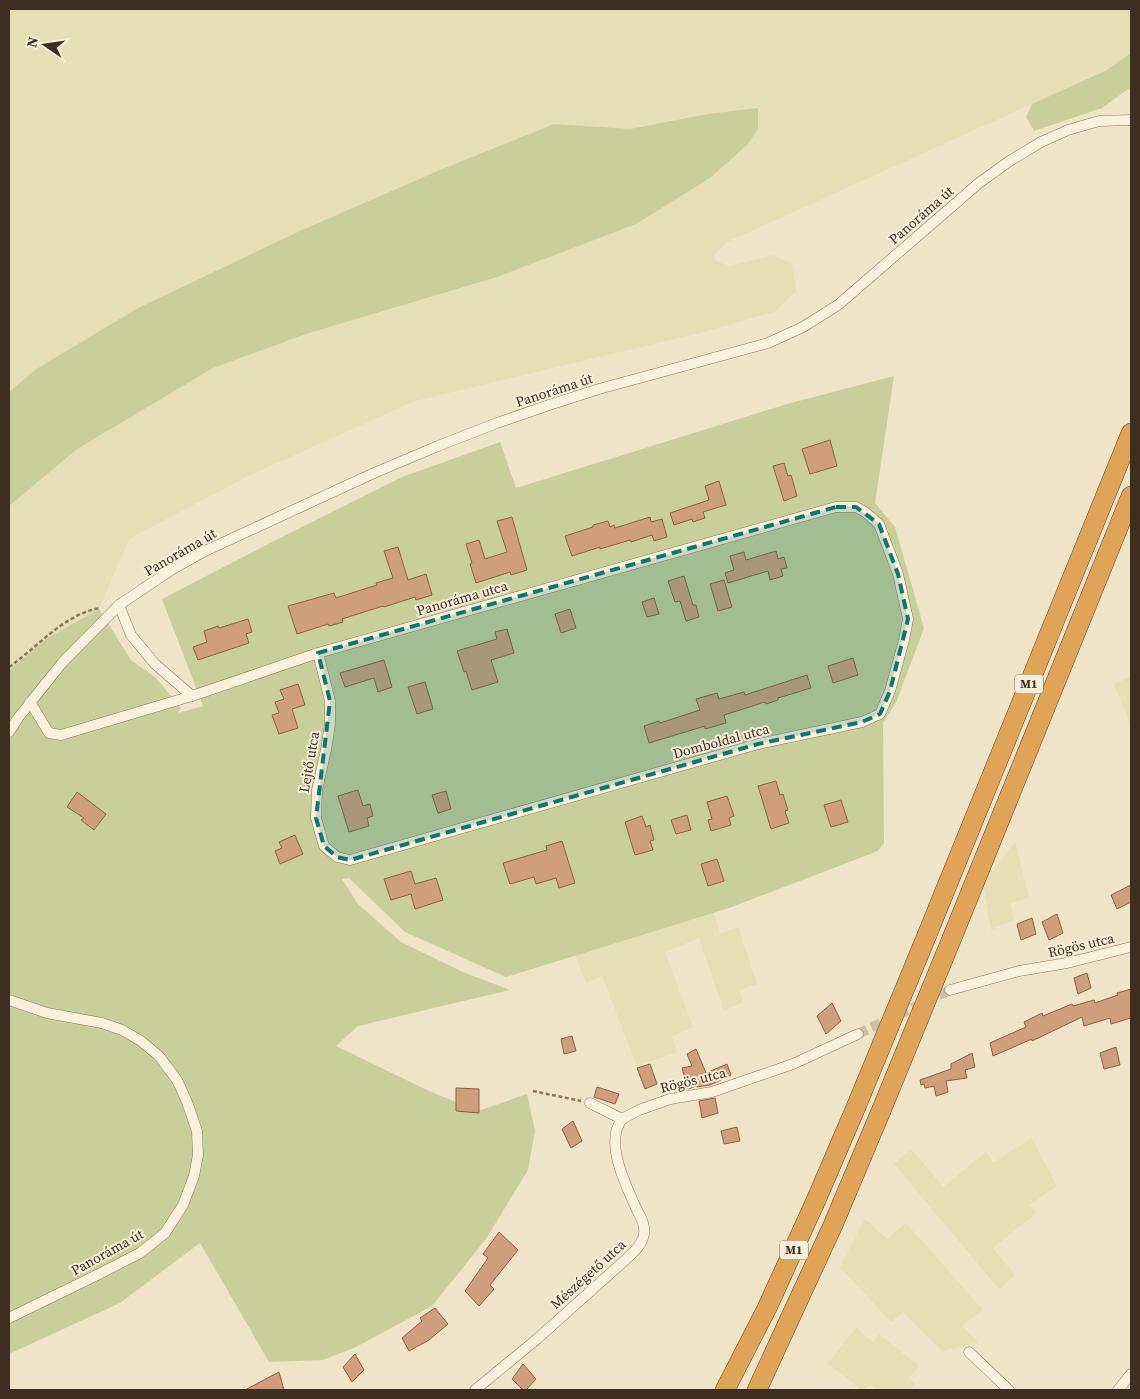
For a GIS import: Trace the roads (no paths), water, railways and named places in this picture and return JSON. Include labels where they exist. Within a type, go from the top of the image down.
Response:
[{"type":"highway","name":"M1","points":[[725,1390],[767,1308],[818,1198],[1131,434]]},
{"type":"highway","name":"M1","points":[[757,1390],[833,1225],[952,938],[1131,496]]},
{"type":"street","name":"Panoráma út","points":[[9,732],[30,702],[62,663],[119,605],[171,570],[205,551],[374,473],[438,446],[549,405],[599,389],[768,343],[803,326],[838,305],[979,183],[1008,162],[1041,142],[1068,130],[1099,121],[1131,120]]},
{"type":"street","name":"Panoráma utca","points":[[30,702],[49,733],[60,735],[192,696],[318,653],[836,507],[856,507]]},
{"type":"street","name":"Domboldal utca","points":[[350,860],[758,744],[862,722],[880,714],[890,691],[908,619],[898,574],[879,524],[856,507]]},
{"type":"street","points":[[119,605],[131,635],[155,664],[192,696]]},
{"type":"street","name":"Lejtő utca","points":[[318,653],[330,701],[330,724],[317,790],[316,818],[324,846],[337,857],[350,860]]},
{"type":"street","name":"Rögös utca","points":[[950,990],[1019,971],[1068,963],[1131,947]]},
{"type":"street","name":"Panoráma út","points":[[9,1000],[47,1013],[102,1023],[122,1030],[141,1041],[160,1056],[177,1080],[187,1102],[197,1131],[198,1155],[194,1176],[183,1205],[165,1233],[140,1253],[9,1318]]},
{"type":"street","name":"Rögös utca","points":[[622,1119],[638,1110],[670,1099],[712,1092],[793,1064],[858,1034]]},
{"type":"street","points":[[590,1103],[622,1119]]},
{"type":"street","name":"Mészégető utca","points":[[476,1390],[537,1339],[623,1262],[637,1249],[643,1238],[644,1226],[622,1174],[616,1148],[615,1135],[617,1125],[622,1119]]},
{"type":"street","points":[[969,1352],[1009,1390]]},
{"type":"street","points":[[1118,1390],[1131,1374]]},
{"type":"tunnel","points":[[858,1034],[950,990]]}]
